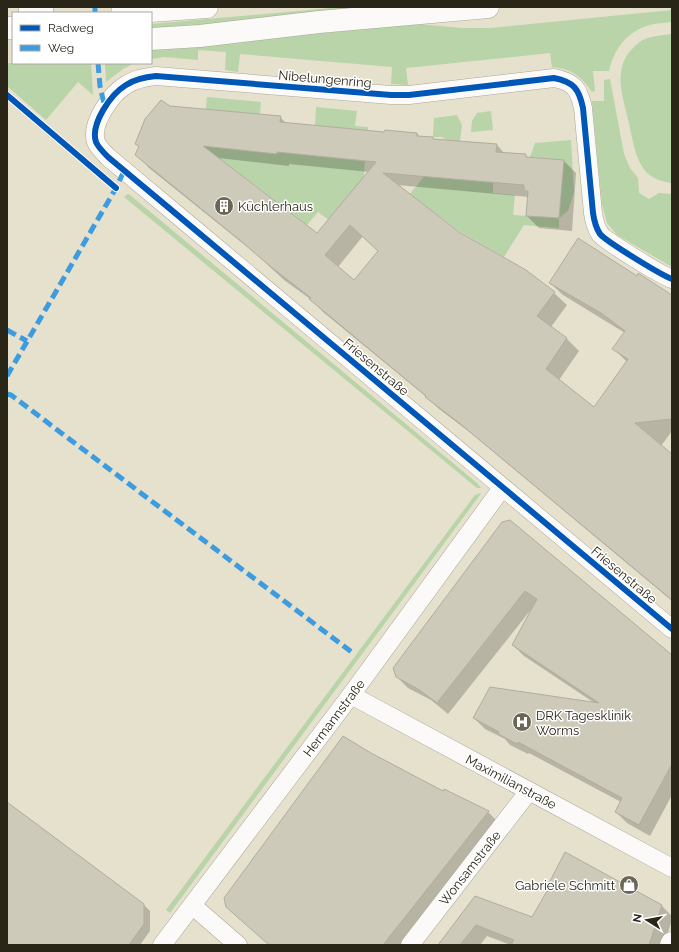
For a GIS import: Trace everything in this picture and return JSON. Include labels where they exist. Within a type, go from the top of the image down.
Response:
[{"type":"main road","points":[[136,12],[207,7]]},
{"type":"main road","points":[[152,39],[200,36],[319,22],[488,7]]},
{"type":"street","name":"Nibelungenring","points":[[105,108],[126,85],[144,77],[156,76],[391,95],[409,95],[554,78],[568,82],[576,88],[581,98],[593,213],[599,232],[611,242],[672,279]]},
{"type":"street","name":"Friesenstraße","points":[[105,108],[97,122],[95,134],[96,143],[108,157],[672,629]]},
{"type":"street","name":"Hermannstraße","points":[[162,945],[193,906],[351,695],[502,488]]},
{"type":"street","name":"Maximilianstraße","points":[[351,695],[672,868]]},
{"type":"street","name":"Wonsamstraße","points":[[410,945],[529,791]]},
{"type":"street","points":[[193,906],[238,945]]},
{"type":"green space","points":[[343,7],[429,7],[152,32],[152,24]]},
{"type":"green space","points":[[672,10],[672,22],[650,25],[628,36],[614,55],[609,71],[593,71],[595,91],[592,92],[575,74],[552,67],[550,53],[406,68],[408,85],[391,84],[392,67],[240,54],[238,72],[225,70],[226,52],[198,50],[198,60],[164,57],[152,59],[152,47],[418,24],[462,28],[491,28]]},
{"type":"green space","points":[[672,34],[672,183],[659,180],[650,175],[643,168],[640,162],[635,150],[624,105],[621,75],[622,65],[626,56],[638,43],[648,38]]},
{"type":"green space","points":[[7,63],[91,64],[93,95],[78,82],[46,120],[7,86]]},
{"type":"green space","points":[[105,64],[133,64],[123,69],[106,82]]},
{"type":"green space","points":[[610,79],[624,154],[630,168],[638,178],[639,193],[649,199],[659,193],[672,194],[672,267],[617,235],[607,223],[602,204],[592,101],[604,101],[604,80]]},
{"type":"green space","points":[[207,97],[261,102],[260,114],[206,109]]},
{"type":"green space","points":[[316,107],[357,111],[355,126],[368,127],[368,131],[315,126]]},
{"type":"green space","points":[[491,111],[493,130],[471,132],[472,121],[477,113]]},
{"type":"green space","points":[[457,115],[462,125],[460,141],[446,140],[442,137],[433,137],[434,118]]},
{"type":"green space","points":[[571,140],[574,192],[568,211],[559,218],[564,160],[530,157],[535,143]]},
{"type":"green space","points":[[202,145],[277,154],[277,152],[365,161],[364,177],[329,220],[318,212],[307,225]]},
{"type":"green space","points":[[430,169],[430,177],[493,183],[493,193],[515,195],[513,215],[559,218],[559,228],[524,225],[504,257],[459,231],[410,194]]},
{"type":"green space","points":[[128,194],[477,483],[481,488],[477,488],[124,197]]},
{"type":"green space","points":[[481,493],[170,913],[166,910],[475,495]]},
{"type":"building","points":[[161,100],[170,106],[281,116],[280,122],[384,132],[385,130],[417,133],[417,136],[433,137],[433,139],[497,144],[496,152],[526,154],[526,157],[564,160],[559,218],[526,216],[528,191],[524,191],[524,185],[383,173],[459,232],[526,270],[555,292],[537,316],[567,338],[546,369],[594,407],[628,359],[612,349],[625,331],[601,313],[549,283],[578,238],[637,276],[638,273],[672,295],[672,419],[635,423],[672,454],[672,600],[458,422],[425,397],[426,396],[309,299],[311,298],[135,155],[139,146],[135,144],[145,119]],"holes":[[[203,146],[277,154],[277,152],[376,162],[317,233]],[[350,225],[378,251],[354,280],[325,255]]]},
{"type":"building","points":[[510,520],[672,655],[672,764],[639,825],[615,812],[622,798],[518,742],[517,744],[498,734],[499,732],[473,718],[490,687],[599,703],[512,645],[537,599],[525,591],[437,703],[418,689],[396,677],[393,668],[502,522]]},
{"type":"building","points":[[343,736],[371,753],[443,791],[444,789],[489,811],[383,945],[269,945],[226,907],[224,898]]},
{"type":"building","points":[[7,802],[144,904],[144,924],[129,945],[7,945]]},
{"type":"building","points":[[565,852],[662,905],[649,945],[511,945],[514,940],[476,925],[460,945],[438,945],[475,896],[532,917],[550,886],[548,885]]},
{"type":"marked path","points":[[95,7],[95,12]]},
{"type":"marked path","points":[[98,64],[100,86],[105,108]]},
{"type":"marked path","points":[[7,376],[116,188],[124,171]]},
{"type":"marked path","points":[[7,330],[27,341]]},
{"type":"marked path","points":[[7,394],[11,395],[353,653]]},
{"type":"cycle path","points":[[672,279],[623,251],[600,234],[595,224],[593,213],[583,108],[580,96],[571,84],[554,78],[409,95],[391,95],[156,76],[137,80],[120,89],[108,102],[96,127],[96,142],[108,157],[672,629]]},
{"type":"cycle path","points":[[7,95],[116,188]]},
{"type":"place","name":"Küchlerhaus","points":[[224,206]]},
{"type":"place","name":"DRK Tagesklinik Worms","points":[[522,722]]},
{"type":"place","name":"Gabriele Schmitt","points":[[629,885]]}]
